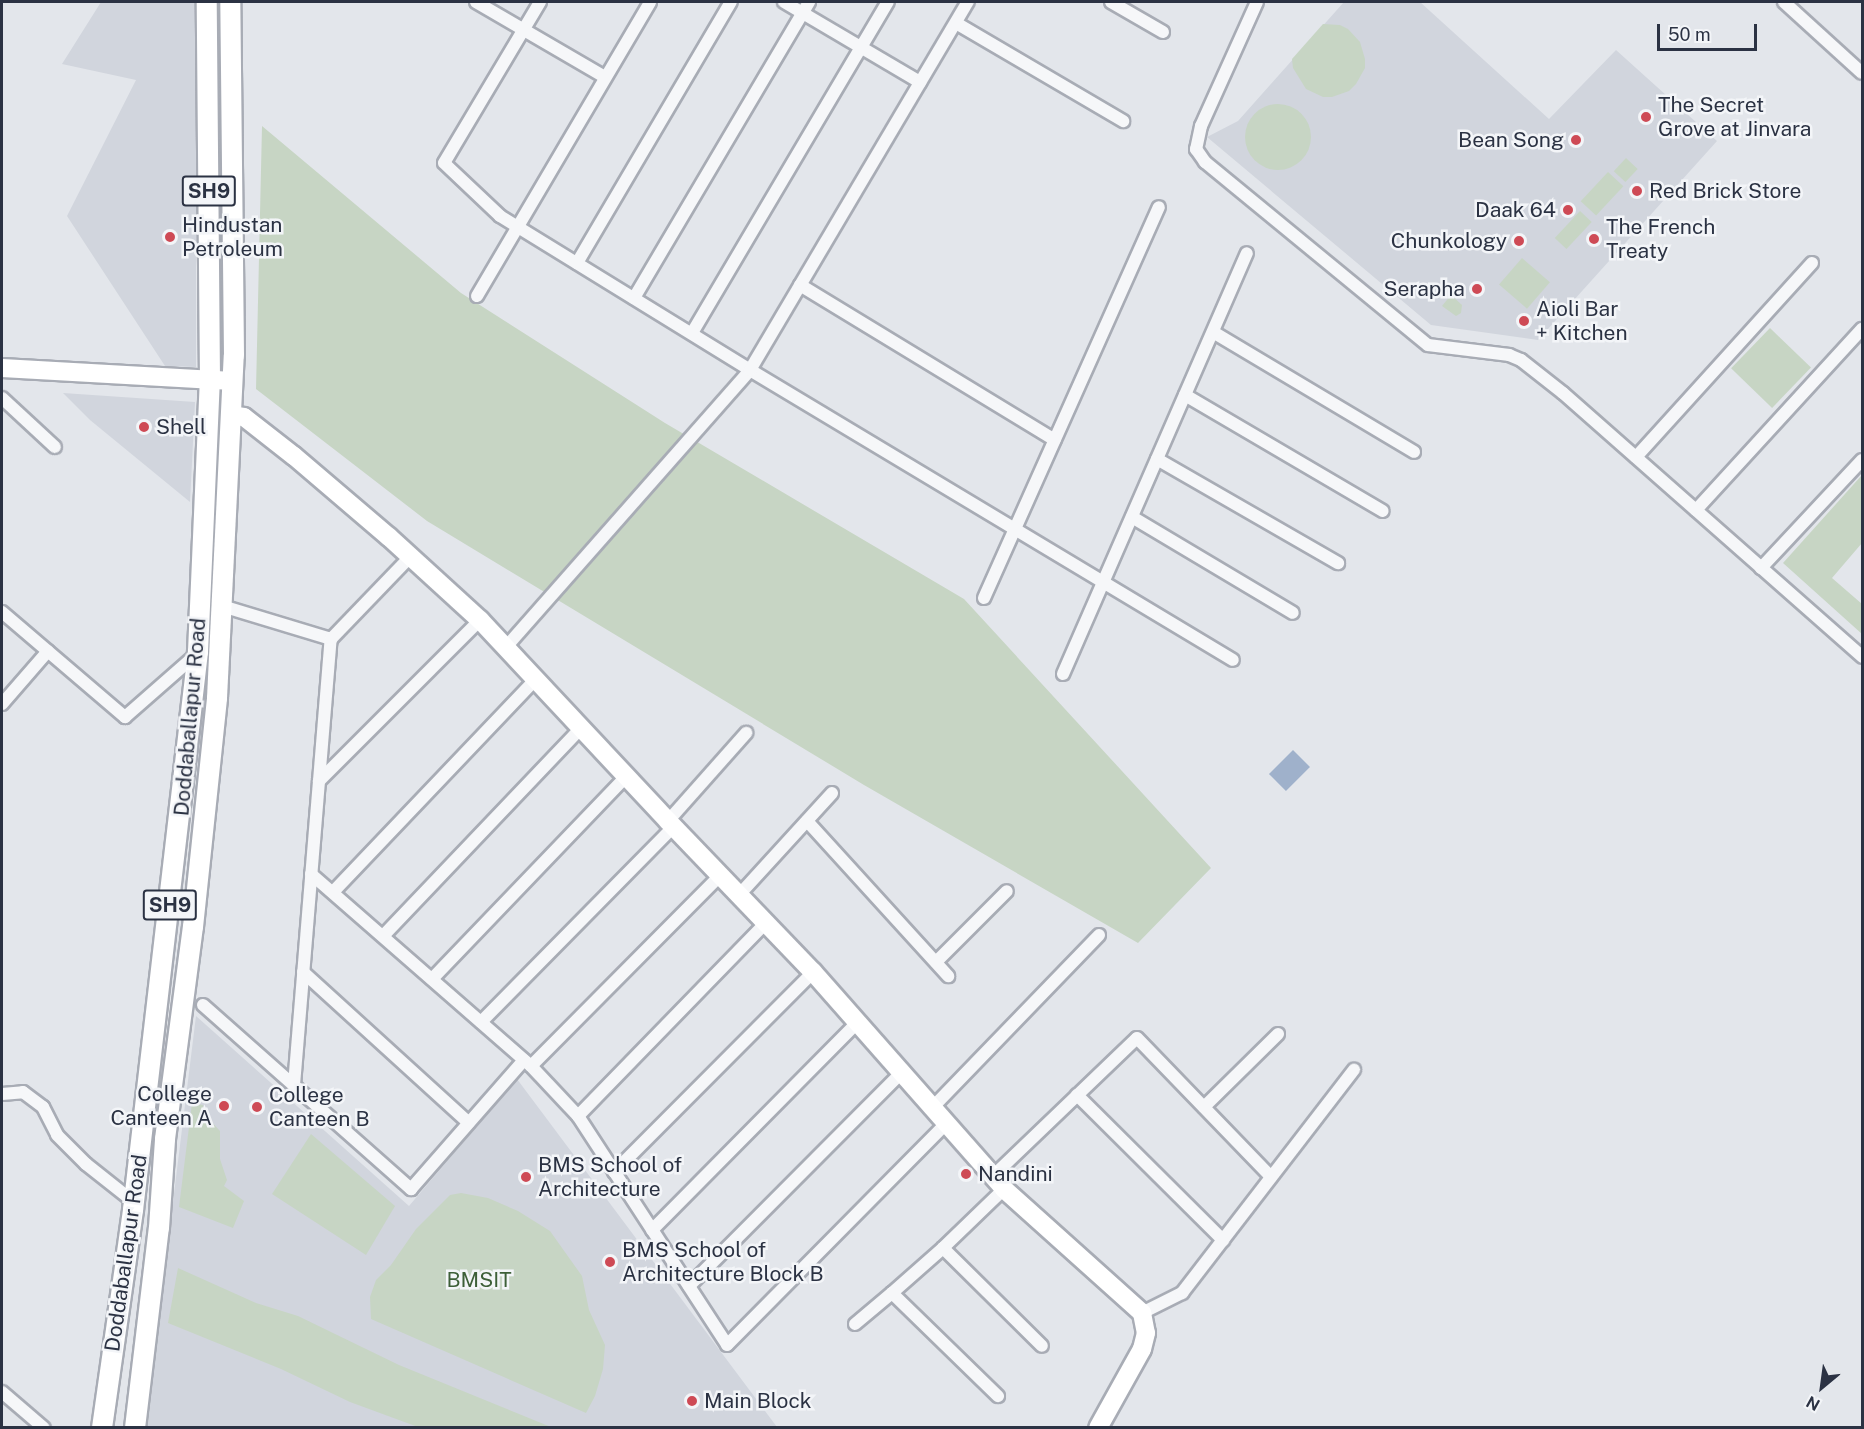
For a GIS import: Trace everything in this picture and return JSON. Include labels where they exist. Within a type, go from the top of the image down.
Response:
[{"type":"main road","name":"Doddaballapur Road","points":[[102,1428],[134,1202],[198,652],[210,380],[207,2]]},
{"type":"main road","name":"Doddaballapur Road","points":[[135,1428],[159,1228],[165,1139],[194,927],[217,699],[233,381],[230,2]]},
{"type":"main road","points":[[209,413],[230,415]]},
{"type":"street","points":[[476,2],[605,77]]},
{"type":"street","points":[[540,2],[444,163],[500,216],[750,370],[1233,660]]},
{"type":"street","points":[[477,296],[650,2]]},
{"type":"street","points":[[577,263],[731,2]]},
{"type":"street","points":[[784,2],[806,7],[861,47],[920,82]]},
{"type":"street","points":[[692,333],[888,2]]},
{"type":"street","points":[[506,647],[750,370],[968,2]]},
{"type":"street","points":[[1111,2],[1163,32]]},
{"type":"street","points":[[1257,2],[1201,126],[1196,148],[1205,162],[1428,345],[1509,355],[1521,360],[1636,457],[1863,657]]},
{"type":"street","points":[[1784,2],[1863,73]]},
{"type":"street","points":[[634,298],[806,7]]},
{"type":"street","points":[[956,23],[1123,121]]},
{"type":"street","points":[[984,598],[1159,207]]},
{"type":"street","points":[[1063,674],[1247,253]]},
{"type":"street","points":[[1636,457],[1812,263]]},
{"type":"street","points":[[800,285],[1055,440]]},
{"type":"street","points":[[1696,510],[1863,330]]},
{"type":"street","points":[[1213,332],[1413,452]]},
{"type":"street","points":[[2,368],[233,381]]},
{"type":"street","points":[[1185,395],[1383,511]]},
{"type":"street","points":[[2,398],[55,447]]},
{"type":"street","points":[[230,415],[244,417],[294,456],[411,556],[480,620],[670,824],[813,972],[999,1182],[1142,1313],[1146,1333],[1142,1349],[1098,1428]]},
{"type":"street","points":[[1157,459],[1338,562]]},
{"type":"street","points":[[1761,568],[1863,460]]},
{"type":"street","points":[[1132,517],[1293,613]]},
{"type":"street","points":[[294,1085],[331,639],[411,556]]},
{"type":"street","points":[[222,606],[331,639]]},
{"type":"street","points":[[2,612],[124,717],[198,652]]},
{"type":"street","points":[[319,781],[480,620]]},
{"type":"street","points":[[2,704],[48,651]]},
{"type":"street","points":[[333,892],[536,680]]},
{"type":"street","points":[[383,936],[581,728]]},
{"type":"street","points":[[481,1022],[670,824],[746,733]]},
{"type":"street","points":[[432,979],[626,777]]},
{"type":"street","points":[[739,895],[832,793]]},
{"type":"street","points":[[807,821],[948,976]]},
{"type":"street","points":[[311,874],[528,1063],[578,1116],[727,1345],[947,1123]]},
{"type":"street","points":[[203,1005],[411,1189],[469,1123],[528,1063],[720,876]]},
{"type":"street","points":[[936,962],[1007,891]]},
{"type":"street","points":[[578,1116],[766,923]]},
{"type":"street","points":[[933,1107],[1099,935]]},
{"type":"street","points":[[303,972],[469,1123]]},
{"type":"street","points":[[614,1172],[813,972]]},
{"type":"street","points":[[652,1230],[858,1022]]},
{"type":"street","points":[[1204,1107],[1278,1034]]},
{"type":"street","points":[[855,1324],[943,1248],[1077,1095],[1137,1038],[1271,1177]]},
{"type":"street","points":[[1142,1313],[1182,1293],[1354,1070]]},
{"type":"street","points":[[689,1286],[902,1072]]},
{"type":"street","points":[[2,1094],[23,1092],[43,1107],[57,1135],[86,1164],[134,1202]]},
{"type":"street","points":[[1077,1095],[1223,1240]]},
{"type":"street","points":[[943,1248],[1042,1346]]},
{"type":"street","points":[[892,1293],[998,1396]]},
{"type":"street","points":[[2,1392],[44,1428]]},
{"type":"shaded area","points":[[101,2],[196,2],[196,367],[165,366],[67,216],[136,80],[62,64]]},
{"type":"shaded area","points":[[1344,2],[1420,2],[1549,119],[1616,50],[1717,141],[1538,340],[1431,325],[1207,137],[1238,121]]},
{"type":"shaded area","points":[[63,393],[195,402],[190,502],[90,420]]},
{"type":"shaded area","points":[[196,1016],[409,1206],[517,1079],[777,1427],[145,1428]]},
{"type":"green space","points":[[1323,24],[1340,25],[1348,29],[1360,42],[1365,59],[1365,68],[1356,84],[1349,91],[1332,97],[1323,97],[1306,89],[1293,68],[1292,59]]},
{"type":"green space","points":[[1278,104],[1291,107],[1301,114],[1308,124],[1311,137],[1308,150],[1301,160],[1291,167],[1278,170],[1265,167],[1255,160],[1248,150],[1245,137],[1248,124],[1255,114],[1265,107]]},
{"type":"green space","points":[[262,126],[461,293],[665,423],[964,599],[1211,868],[1138,943],[864,785],[427,521],[256,389]]},
{"type":"green space","points":[[1626,158],[1638,169],[1625,182],[1614,171]]},
{"type":"green space","points":[[1608,172],[1623,186],[1596,216],[1581,201]]},
{"type":"green space","points":[[1580,211],[1592,222],[1566,249],[1555,238]]},
{"type":"green space","points":[[1522,258],[1550,282],[1527,309],[1499,284]]},
{"type":"green space","points":[[1451,295],[1462,305],[1461,313],[1456,316],[1442,306]]},
{"type":"green space","points":[[1770,328],[1811,368],[1772,408],[1731,368]]},
{"type":"green space","points":[[1862,475],[1862,543],[1832,578],[1862,604],[1862,634],[1783,563]]},
{"type":"green space","points":[[192,1103],[203,1105],[205,1115],[220,1131],[220,1159],[227,1180],[224,1186],[244,1201],[233,1228],[179,1207]]},
{"type":"green space","points":[[311,1134],[395,1206],[366,1255],[272,1194]]},
{"type":"green space","name":"BMSIT","points":[[461,1193],[488,1198],[518,1211],[550,1231],[582,1276],[589,1310],[605,1345],[603,1369],[595,1396],[586,1413],[371,1319],[370,1297],[376,1280],[391,1265],[416,1229],[450,1195]]},
{"type":"green space","points":[[178,1268],[256,1303],[298,1316],[399,1365],[551,1427],[418,1427],[350,1402],[281,1369],[168,1323]]},
{"type":"water","points":[[1293,750],[1310,767],[1286,791],[1269,774]]},
{"type":"place","name":"The Secret Grove at Jinvara","points":[[1646,117]]},
{"type":"place","name":"Bean Song","points":[[1576,140]]},
{"type":"place","name":"Red Brick Store","points":[[1637,191]]},
{"type":"place","name":"Daak 64","points":[[1568,210]]},
{"type":"place","name":"Hindustan Petroleum","points":[[170,237]]},
{"type":"place","name":"The French Treaty","points":[[1594,239]]},
{"type":"place","name":"Chunkology","points":[[1519,241]]},
{"type":"place","name":"Serapha","points":[[1477,289]]},
{"type":"place","name":"Aioli Bar + Kitchen","points":[[1524,321]]},
{"type":"place","name":"Shell","points":[[144,427]]},
{"type":"place","name":"College Canteen A","points":[[224,1106]]},
{"type":"place","name":"College Canteen B","points":[[257,1107]]},
{"type":"place","name":"Nandini","points":[[966,1174]]},
{"type":"place","name":"BMS School of Architecture","points":[[526,1177]]},
{"type":"place","name":"BMS School of Architecture Block B","points":[[610,1262]]},
{"type":"place","name":"Main Block","points":[[692,1401]]}]
